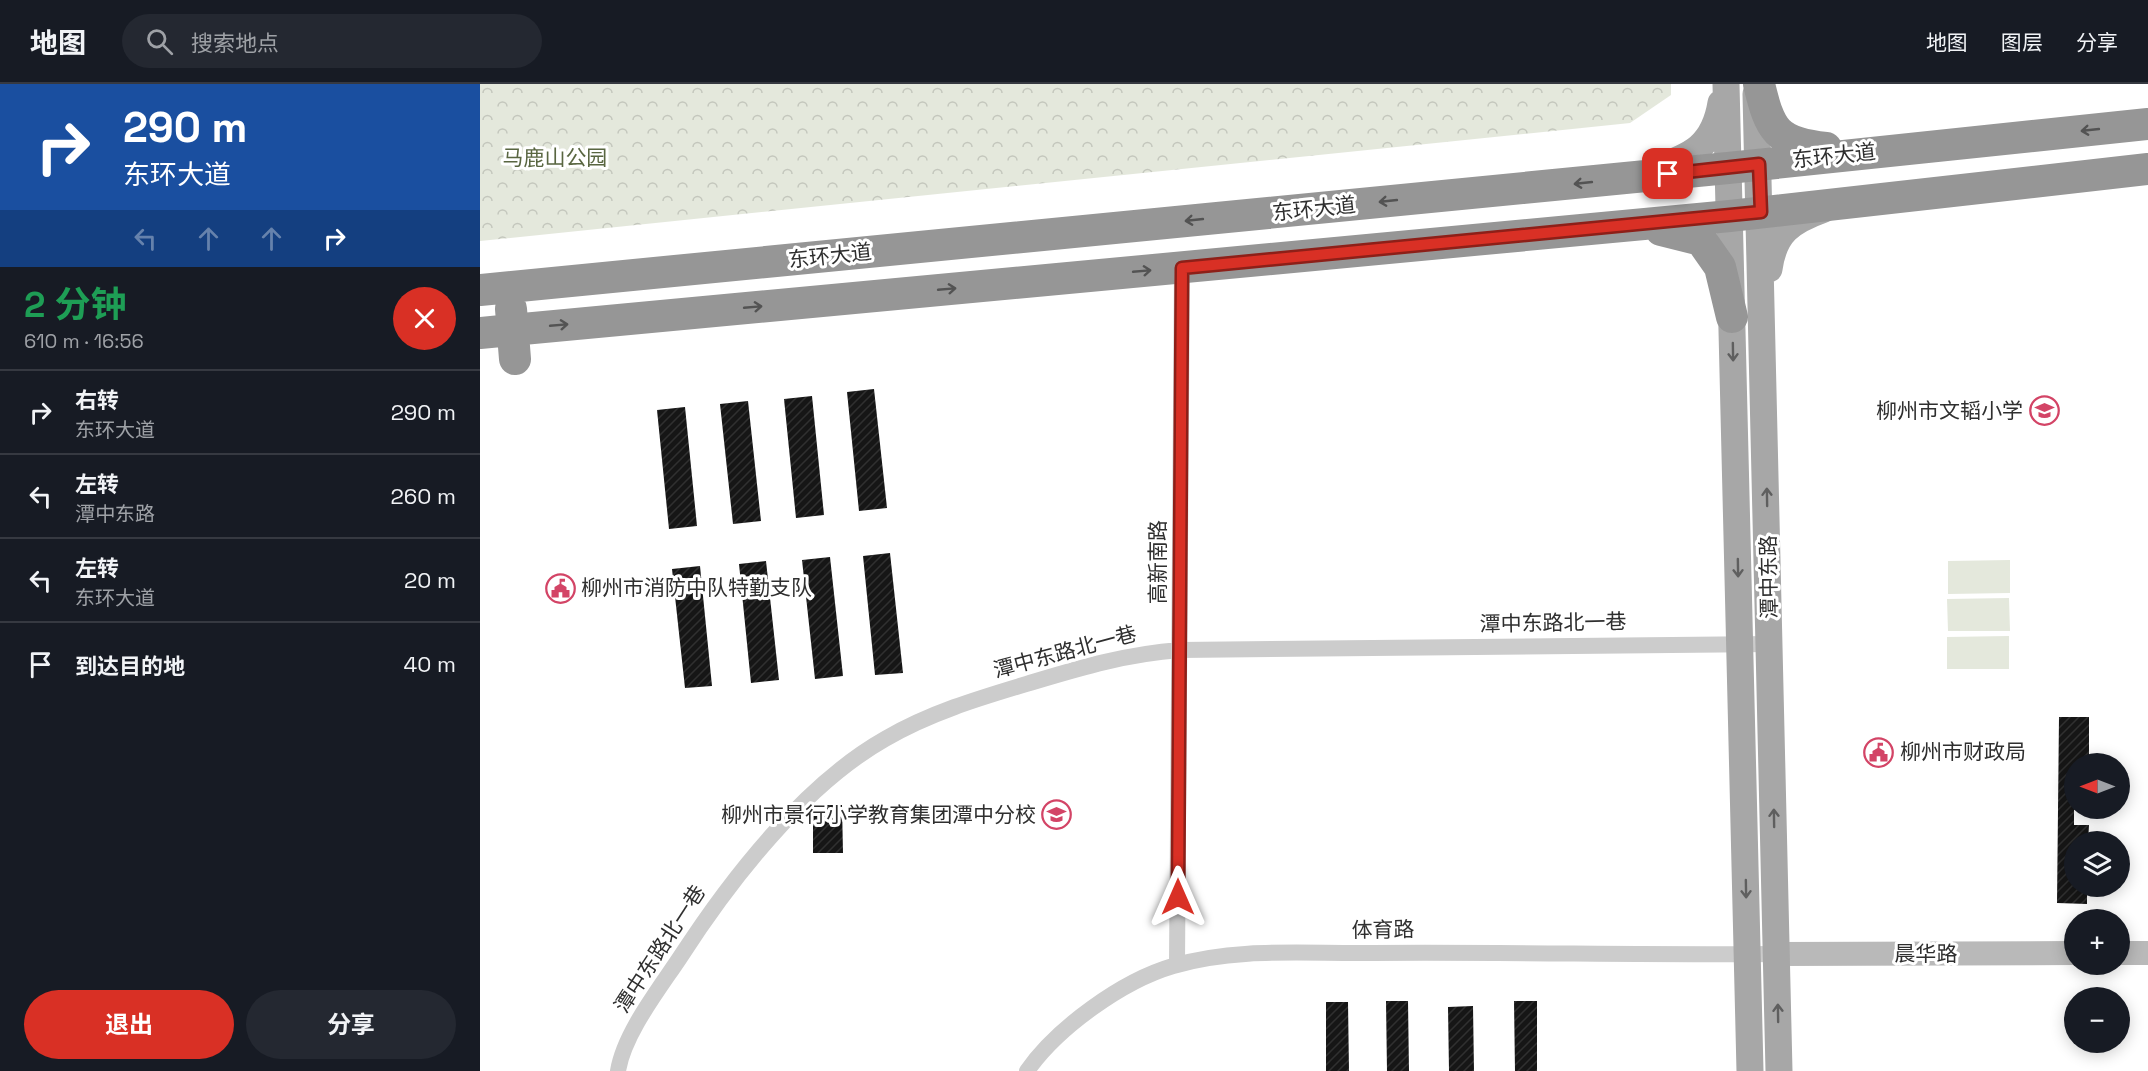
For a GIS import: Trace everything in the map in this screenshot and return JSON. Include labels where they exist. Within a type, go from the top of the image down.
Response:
[{"type":"highway","points":[[1757,84],[1767,116],[1783,138],[1805,146],[1869,153]]},
{"type":"highway","name":"东环大道","points":[[495,288],[1628,178],[2148,124]]},
{"type":"highway","name":"东环大道","points":[[480,333],[514,344],[1182,268],[1730,216],[1845,201],[2148,169]]},
{"type":"highway","points":[[1621,226],[1671,231],[1701,240],[1720,267],[1732,317]]},
{"type":"highway","points":[[495,288],[514,344]]},
{"type":"main road","name":"潭中东路","points":[[1725,84],[1750,1071]]},
{"type":"main road","points":[[1628,178],[1685,159],[1707,142],[1719,118],[1725,84]]},
{"type":"main road","name":"潭中东路","points":[[1757,84],[1779,1071]]},
{"type":"main road","points":[[1763,311],[1770,263],[1781,231],[1806,216],[1845,201]]},
{"type":"street","name":"高新南路","points":[[1177,965],[1182,268]]},
{"type":"street","name":"潭中东路北一巷","points":[[618,1071],[636,1026],[713,906],[784,824],[835,772],[885,738],[963,703],[1111,659],[1180,650],[1770,644]]},
{"type":"street","name":"晨华路","points":[[1777,954],[2064,953]]},
{"type":"street","points":[[2130,953],[2148,953]]},
{"type":"street","name":"体育路","points":[[1027,1071],[1063,1030],[1094,1007],[1137,982],[1177,965],[1203,958],[1239,954],[1777,954]]},
{"type":"green space","name":"马鹿山公园","points":[[480,84],[1671,84],[1671,95],[1630,123],[480,241]]},
{"type":"green space","points":[[2010,560],[2010,593],[1948,594],[1948,561]]},
{"type":"green space","points":[[2009,598],[2010,631],[1948,631],[1947,599]]},
{"type":"green space","points":[[2009,636],[2009,669],[1947,669],[1947,637]]},
{"type":"building","points":[[874,389],[887,508],[859,511],[847,392]]},
{"type":"building","points":[[812,396],[824,515],[796,518],[784,399]]},
{"type":"building","points":[[748,401],[761,521],[733,524],[720,404]]},
{"type":"building","points":[[685,407],[697,526],[669,529],[657,410]]},
{"type":"building","points":[[890,553],[903,673],[875,675],[863,556]]},
{"type":"building","points":[[830,557],[843,676],[815,679],[802,560]]},
{"type":"building","points":[[766,561],[779,680],[751,683],[739,564]]},
{"type":"building","points":[[700,566],[712,686],[685,688],[672,569]]},
{"type":"building","points":[[2059,717],[2089,717],[2089,753],[2064,753],[2064,819],[2074,819],[2074,825],[2089,825],[2089,831],[2064,831],[2064,897],[2087,897],[2087,904],[2057,903]]},
{"type":"building","points":[[816,805],[842,805],[843,853],[813,853],[813,808]]},
{"type":"building","points":[[1386,1001],[1408,1001],[1409,1071],[1387,1071]]},
{"type":"building","points":[[1514,1001],[1537,1001],[1537,1071],[1515,1071]]},
{"type":"building","points":[[1326,1002],[1348,1002],[1349,1071],[1326,1071]]},
{"type":"building","points":[[1473,1006],[1474,1071],[1449,1071],[1448,1007]]},
{"type":"place","name":"柳州市文韬小学","points":[[2044,411]]},
{"type":"place","name":"柳州市消防中队特勤支队","points":[[560,588]]},
{"type":"place","name":"柳州市财政局","points":[[1879,752]]},
{"type":"place","name":"柳州市景行小学教育集团潭中分校","points":[[1057,815]]},
{"type":"route","points":[[1178,897],[1182,268],[1761,212],[1759,164],[1668,174]]}]
